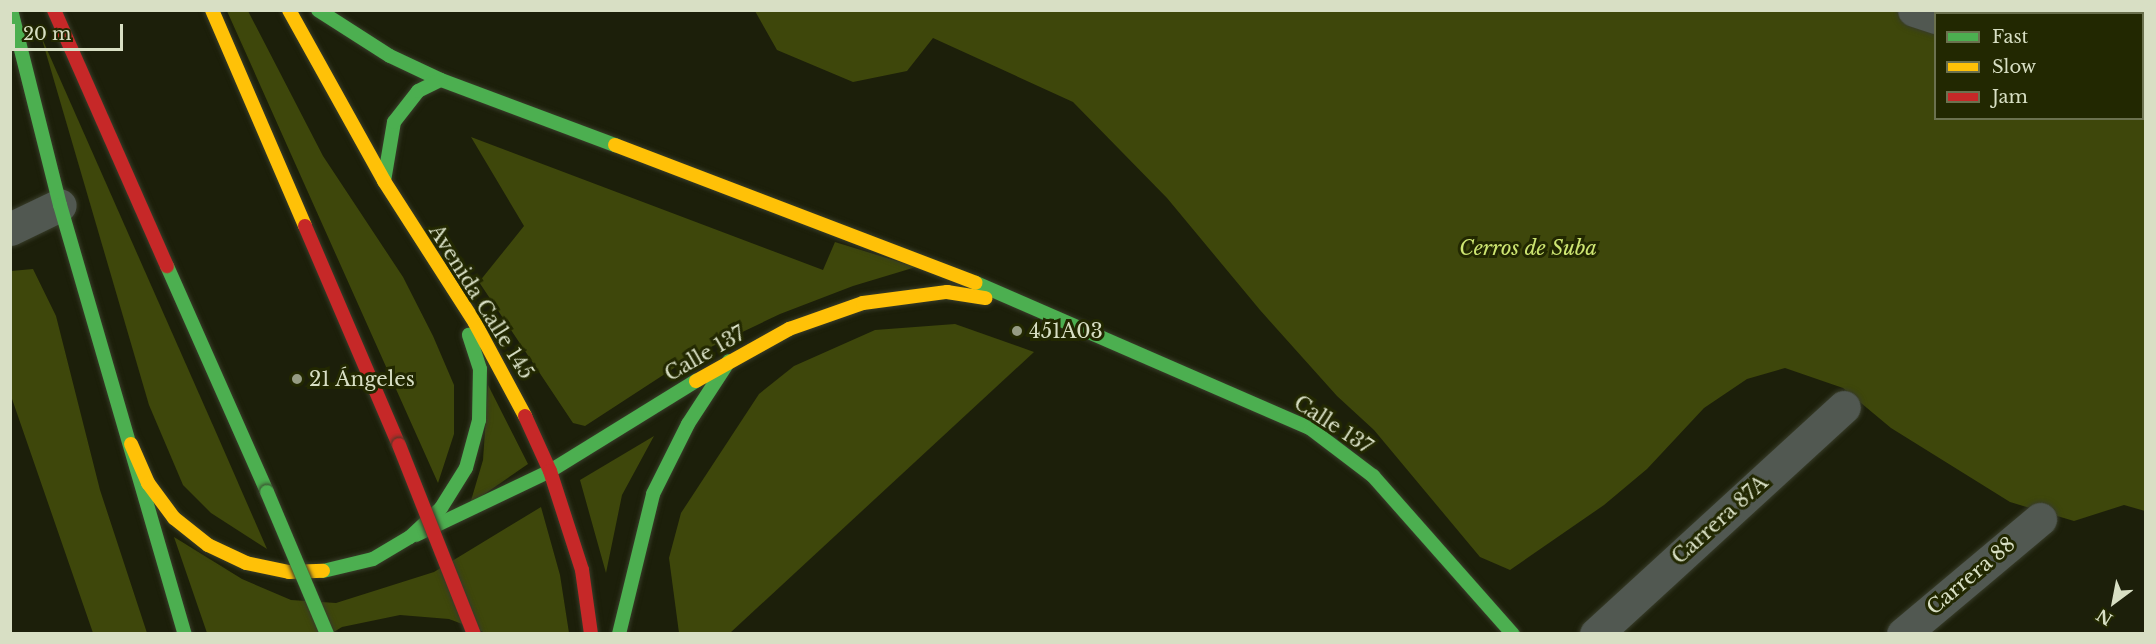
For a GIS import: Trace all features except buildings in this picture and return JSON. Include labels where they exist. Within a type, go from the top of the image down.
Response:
[{"type":"main road","points":[[11,10],[60,205],[184,633]]},
{"type":"main road","points":[[54,10],[327,633]]},
{"type":"main road","points":[[212,10],[399,445],[474,633]]},
{"type":"main road","name":"Avenida Calle 145","points":[[290,10],[384,181],[427,254],[492,354],[550,471],[582,570],[591,633]]},
{"type":"main road","name":"Calle 137","points":[[318,10],[390,56],[441,80],[844,231],[1044,311],[1275,411],[1326,440],[1373,476],[1513,633]]},
{"type":"main road","points":[[384,181],[388,141],[399,114],[418,91],[441,80]]},
{"type":"main road","points":[[131,444],[148,483],[174,518],[208,545],[246,563],[289,572],[332,571],[373,559],[410,537],[441,508],[466,468],[480,420],[480,369],[465,320],[427,254]]},
{"type":"main road","name":"Calle 137","points":[[410,537],[550,471],[729,361],[789,329],[863,303],[947,292],[1044,311]]},
{"type":"main road","points":[[619,633],[653,494],[683,433],[729,361]]},
{"type":"street","points":[[1914,10],[1934,17]]},
{"type":"street","points":[[10,229],[60,205]]},
{"type":"street","name":"Carrera 87A","points":[[1596,633],[1844,407]]},
{"type":"street","name":"Carrera 88","points":[[1903,633],[2040,519]]},
{"type":"green space","points":[[227,11],[248,11],[323,156],[403,277],[433,336],[454,385],[454,434],[438,483]]},
{"type":"green space","name":"Cerros de Suba","points":[[755,11],[2145,11],[2145,511],[2124,505],[2074,521],[2010,502],[1891,428],[1843,388],[1785,368],[1747,379],[1704,408],[1647,469],[1604,505],[1510,570],[1480,557],[1374,430],[1337,396],[1260,310],[1167,198],[1073,102],[933,38],[907,71],[853,82],[777,50]]},
{"type":"green space","points":[[41,36],[267,549],[211,513],[183,485],[149,405]]},
{"type":"green space","points":[[471,137],[823,270],[835,242],[916,267],[853,286],[780,314],[694,355],[585,426],[573,423],[479,282],[524,226]]},
{"type":"green space","points":[[33,269],[56,316],[100,490],[147,633],[93,633],[11,396],[11,271]]},
{"type":"green space","points":[[955,324],[1034,352],[730,633],[679,633],[669,558],[681,513],[759,394],[794,366],[875,330]]},
{"type":"green space","points":[[488,385],[528,464],[470,504],[483,460]]},
{"type":"green space","points":[[654,436],[622,495],[606,573],[580,480]]},
{"type":"green space","points":[[541,507],[560,575],[569,633],[486,633],[449,619],[400,615],[342,627],[332,633],[207,633],[174,537],[242,579],[291,600],[336,603],[434,572]]},
{"type":"traffic: fast","points":[[11,10],[60,205],[185,634]]},
{"type":"traffic: fast","points":[[318,10],[390,56],[441,80],[615,145]]},
{"type":"traffic: fast","points":[[384,181],[394,122],[418,91],[441,80]]},
{"type":"traffic: fast","points":[[167,266],[267,492]]},
{"type":"traffic: fast","points":[[976,283],[1311,429],[1373,476],[1513,634]]},
{"type":"traffic: fast","points":[[323,571],[373,559],[410,537],[441,508],[466,468],[479,420],[480,369],[469,335]]},
{"type":"traffic: fast","points":[[619,634],[653,494],[688,424],[729,361]]},
{"type":"traffic: fast","points":[[416,535],[550,471],[696,381]]},
{"type":"traffic: fast","points":[[267,492],[327,634]]},
{"type":"traffic: slow","points":[[212,10],[305,226]]},
{"type":"traffic: slow","points":[[289,10],[384,181],[475,323],[525,416]]},
{"type":"traffic: slow","points":[[615,145],[976,283]]},
{"type":"traffic: slow","points":[[696,381],[789,329],[863,303],[947,292],[986,298]]},
{"type":"traffic: slow","points":[[131,444],[148,483],[174,518],[208,545],[246,563],[289,572],[323,571]]},
{"type":"traffic: jam","points":[[54,10],[167,266]]},
{"type":"traffic: jam","points":[[305,226],[399,445]]},
{"type":"traffic: jam","points":[[525,416],[550,471],[582,570],[591,634]]},
{"type":"traffic: jam","points":[[399,445],[474,634]]},
{"type":"place","name":"451A03","points":[[1017,331]]},
{"type":"place","name":"21 Ángeles","points":[[297,379]]}]
